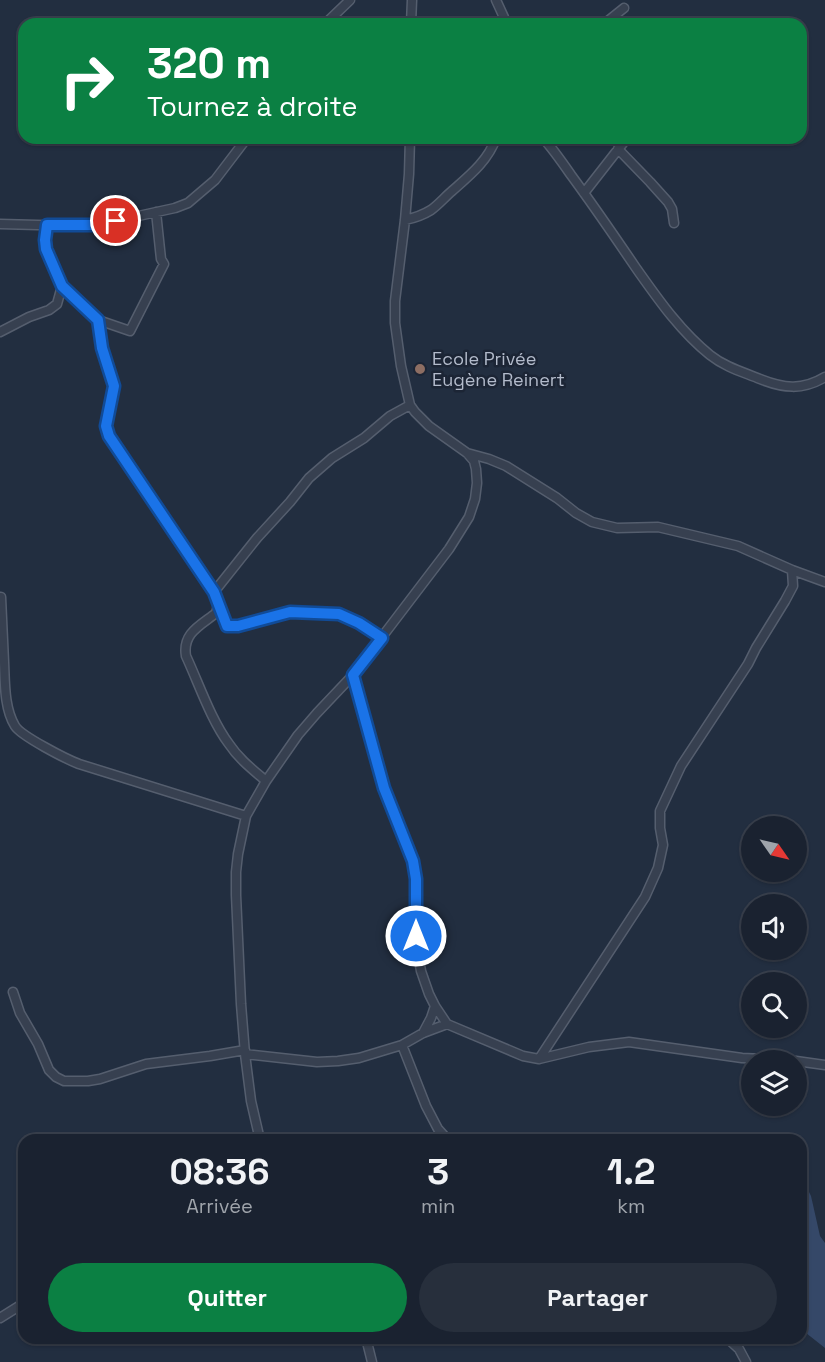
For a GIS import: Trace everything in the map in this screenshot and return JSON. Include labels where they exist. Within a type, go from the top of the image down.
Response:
[{"type":"street","points":[[331,18],[350,0]]},
{"type":"street","points":[[411,18],[412,0]]},
{"type":"street","points":[[496,0],[504,18]]},
{"type":"street","points":[[612,18],[624,8]]},
{"type":"street","points":[[0,224],[97,225],[176,208],[188,203],[205,190],[242,144]]},
{"type":"street","points":[[259,1134],[251,1101],[245,1052],[236,895],[238,854],[246,816],[266,781],[298,735],[353,675],[449,549],[469,517],[475,499],[477,483],[474,461],[467,453],[429,426],[415,412],[410,405],[401,366],[394,322],[396,285],[405,220],[410,144]]},
{"type":"street","points":[[405,220],[419,216],[441,201],[480,166],[493,144]]},
{"type":"street","points":[[547,144],[661,303],[711,356],[732,368],[788,387],[801,387],[825,377]]},
{"type":"street","points":[[584,193],[622,144]]},
{"type":"street","points":[[618,149],[668,202],[672,208],[674,223]]},
{"type":"street","points":[[47,225],[46,249],[62,286],[98,320],[130,331],[164,264],[161,260],[156,212]]},
{"type":"street","points":[[0,332],[29,317],[49,310],[57,304],[62,286]]},
{"type":"street","points":[[98,320],[102,348],[114,386],[106,426],[109,436],[214,592],[227,626],[238,626],[290,612],[339,614],[359,623],[382,638]]},
{"type":"street","points":[[214,592],[309,478],[332,458],[364,438],[390,416],[410,405]]},
{"type":"street","points":[[467,453],[506,466],[592,522],[617,528],[658,527],[692,534],[738,546],[825,582]]},
{"type":"street","points":[[539,1059],[645,897],[658,868],[663,845],[660,811],[681,766],[785,602],[793,586],[792,570]]},
{"type":"street","points":[[0,597],[9,710],[16,727],[24,735],[78,764],[246,816]]},
{"type":"street","points":[[218,603],[216,613],[200,625],[187,641],[184,647],[186,656],[227,742],[243,762],[266,781]]},
{"type":"street","points":[[353,675],[384,788],[413,861],[416,879],[417,948],[421,971],[429,994],[447,1024],[524,1056],[539,1059],[589,1047],[629,1042],[741,1058]]},
{"type":"street","points":[[13,992],[20,1013],[38,1044],[49,1070],[64,1081],[100,1079],[146,1064],[245,1052],[317,1062],[359,1058],[402,1045],[423,1033],[447,1024]]},
{"type":"street","points":[[423,1033],[435,1006]]},
{"type":"street","points":[[556,1035],[562,1054]]},
{"type":"street","points":[[402,1045],[426,1106],[443,1134]]},
{"type":"street","points":[[807,1063],[825,1065]]},
{"type":"street","points":[[0,1318],[18,1307]]},
{"type":"street","points":[[368,1344],[372,1362]]},
{"type":"street","points":[[734,1344],[746,1362]]},
{"type":"water","points":[[807,1188],[820,1236],[825,1243],[825,1348],[807,1334]]},
{"type":"place","name":"Ecole Privée Eugène Reinert","points":[[420,369]]},
{"type":"route","points":[[116,221],[97,225],[47,225],[45,234],[46,249],[62,286],[98,320],[105,363],[114,386],[106,426],[109,436],[214,592],[227,626],[238,626],[290,612],[339,614],[359,623],[382,638],[353,675],[384,788],[413,861],[416,879],[416,936]]}]
